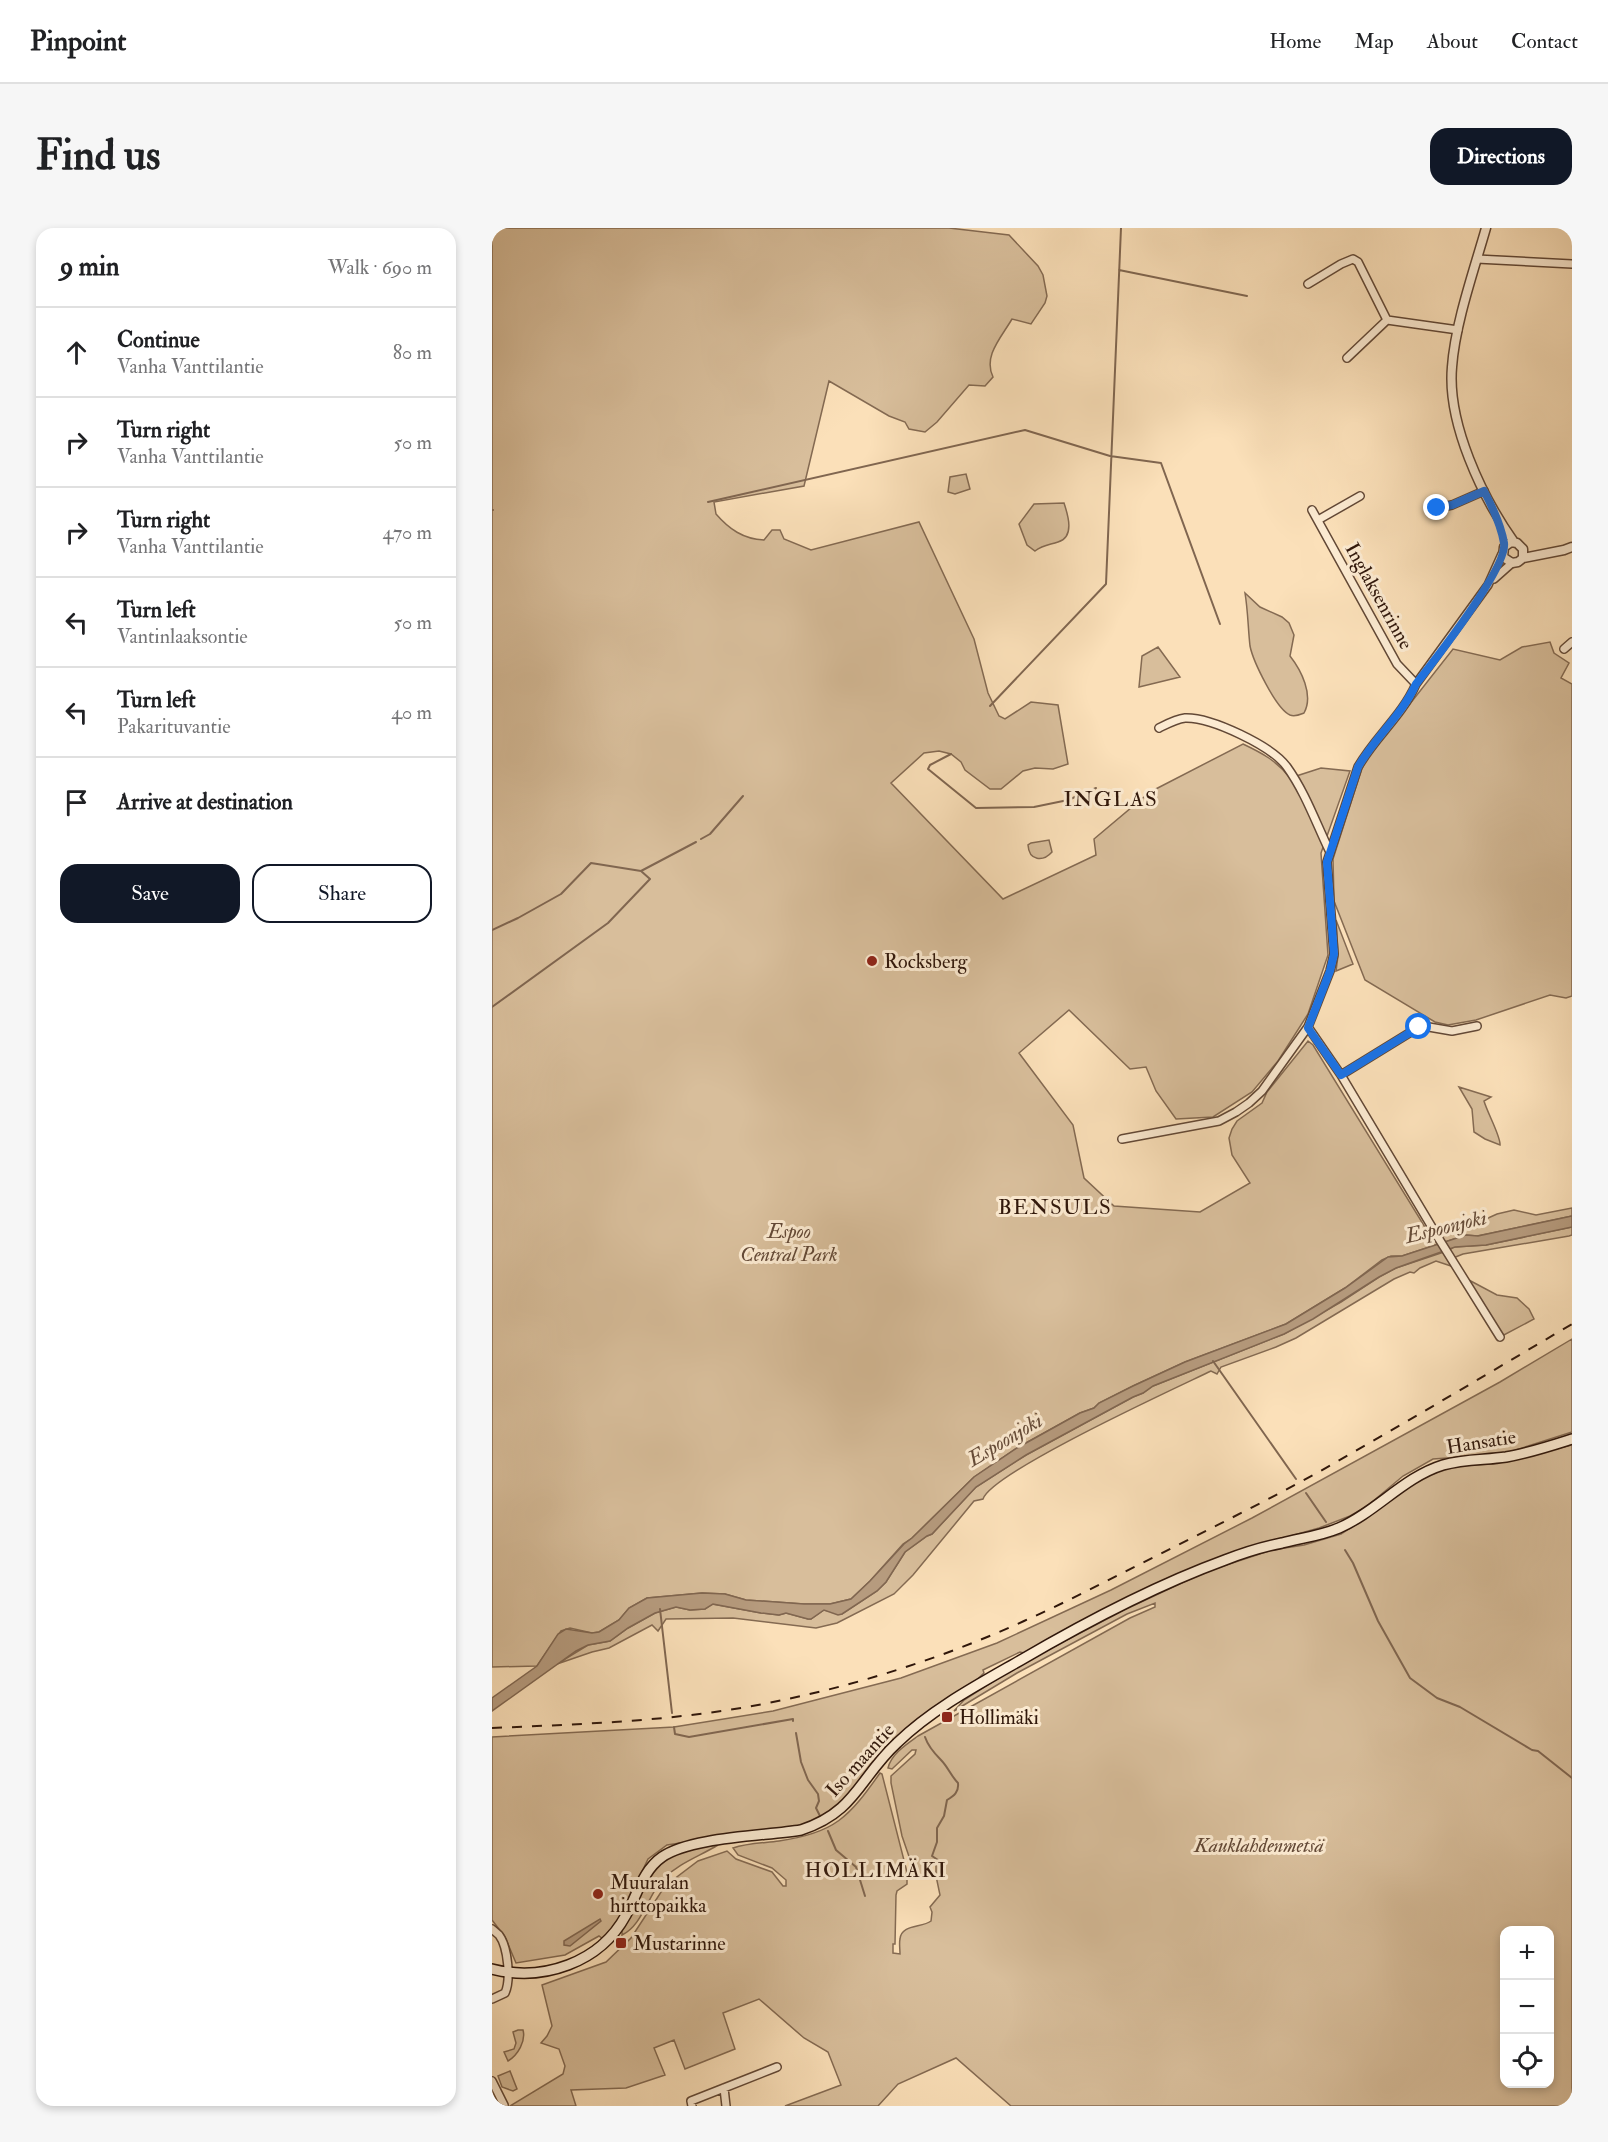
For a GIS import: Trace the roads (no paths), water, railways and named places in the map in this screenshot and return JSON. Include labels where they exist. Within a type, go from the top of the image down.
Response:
[{"type":"main road","name":"Hansatie","points":[[1340,1527],[1433,1468],[1456,1462],[1506,1457],[1572,1439]]},
{"type":"main road","name":"Iso maantie","points":[[492,1970],[524,1975],[553,1971],[569,1965],[603,1945],[618,1928],[652,1866],[673,1851],[698,1844],[801,1830],[817,1825],[842,1809],[857,1794],[879,1762],[912,1730],[976,1686],[1065,1635],[1165,1584],[1196,1571],[1249,1552],[1318,1536],[1340,1527]]},
{"type":"street","points":[[1122,1138],[1219,1121],[1236,1112],[1262,1091],[1308,1028],[1330,971],[1334,954],[1327,862],[1329,850],[1358,767],[1410,699],[1416,684],[1488,585],[1505,568],[1518,562],[1523,553],[1520,544],[1514,542],[1499,522],[1484,491],[1457,425],[1453,402],[1451,369],[1458,330],[1486,228]]},
{"type":"street","points":[[1308,284],[1353,259],[1358,262],[1387,320]]},
{"type":"street","points":[[1477,259],[1572,264]]},
{"type":"street","points":[[1387,320],[1458,330]]},
{"type":"street","points":[[1347,358],[1387,320]]},
{"type":"street","points":[[1437,508],[1452,505],[1484,491]]},
{"type":"street","points":[[1318,520],[1360,496]]},
{"type":"street","name":"Inglaksenrinne","points":[[1312,510],[1396,664],[1416,684]]},
{"type":"street","points":[[1499,522],[1506,560],[1512,564]]},
{"type":"street","points":[[1488,585],[1504,550],[1514,542]]},
{"type":"street","points":[[1523,553],[1551,553],[1572,547]]},
{"type":"street","points":[[1564,649],[1572,642]]},
{"type":"street","points":[[1159,728],[1182,718],[1199,718],[1219,724],[1274,754],[1287,767],[1298,784],[1329,850]]},
{"type":"street","points":[[1341,1075],[1419,1027],[1452,1031],[1477,1026]]},
{"type":"street","points":[[1308,1028],[1341,1075],[1500,1337]]},
{"type":"street","points":[[492,1929],[500,1936],[509,1974],[505,1993],[492,1999]]},
{"type":"street","points":[[692,2106],[692,2101],[777,2067]]},
{"type":"street","points":[[492,2081],[504,2105]]},
{"type":"street","points":[[724,2088],[726,2106]]},
{"type":"waterway","points":[[990,706],[1106,584],[1121,228]]},
{"type":"waterway","points":[[1119,270],[1247,296]]},
{"type":"waterway","points":[[708,502],[1025,430],[1110,456],[1161,463],[1220,624]]},
{"type":"waterway","points":[[951,754],[930,765],[928,769],[976,808],[1034,807],[1068,800],[1096,788]]},
{"type":"waterway","points":[[701,839],[710,834],[743,796]]},
{"type":"waterway","points":[[641,871],[696,842]]},
{"type":"waterway","points":[[492,930],[561,894],[591,863],[641,871],[650,879],[608,923],[492,1007]]},
{"type":"waterway","points":[[1213,1361],[1296,1479]]},
{"type":"waterway","points":[[1306,1493],[1326,1522]]},
{"type":"waterway","points":[[1345,1550],[1378,1621],[1410,1678],[1437,1698],[1460,1707],[1532,1750],[1538,1751],[1572,1778]]},
{"type":"waterway","points":[[660,1609],[672,1713]]},
{"type":"waterway","points":[[674,1727],[675,1734],[689,1737],[793,1719],[793,1721]]},
{"type":"waterway","points":[[796,1733],[801,1762],[808,1780],[818,1794],[819,1801],[816,1808],[821,1818]]},
{"type":"waterway","points":[[925,1737],[958,1783],[956,1793],[947,1800],[944,1816],[937,1828],[937,1842],[932,1856],[938,1860]]},
{"type":"waterway","points":[[828,1831],[836,1850],[856,1867],[865,1896]]},
{"type":"railway","points":[[492,1728],[633,1721],[703,1714],[805,1695],[933,1658],[1057,1606],[1293,1486],[1572,1324]]},
{"type":"place","name":"Rocksberg","points":[[872,961]]},
{"type":"place","name":"Hollimäki","points":[[947,1717]]},
{"type":"place","name":"Muuralan hirttopaikka","points":[[598,1894]]},
{"type":"place","name":"Mustarinne","points":[[621,1943]]},
{"type":"district","name":"INGLAS","points":[[1111,799]]},
{"type":"district","name":"BENSULS","points":[[1055,1207]]},
{"type":"district","name":"HOLLIMÄKI","points":[[876,1870]]},
{"type":"water label","name":"Espoonjoki","points":[[1446,1227]]},
{"type":"water label","name":"Espoonjoki","points":[[1005,1440]]},
{"type":"park label","name":"Espoo Central Park","points":[[789,1242]]},
{"type":"park label","name":"Kauklahdenmetsä","points":[[1259,1845]]}]
